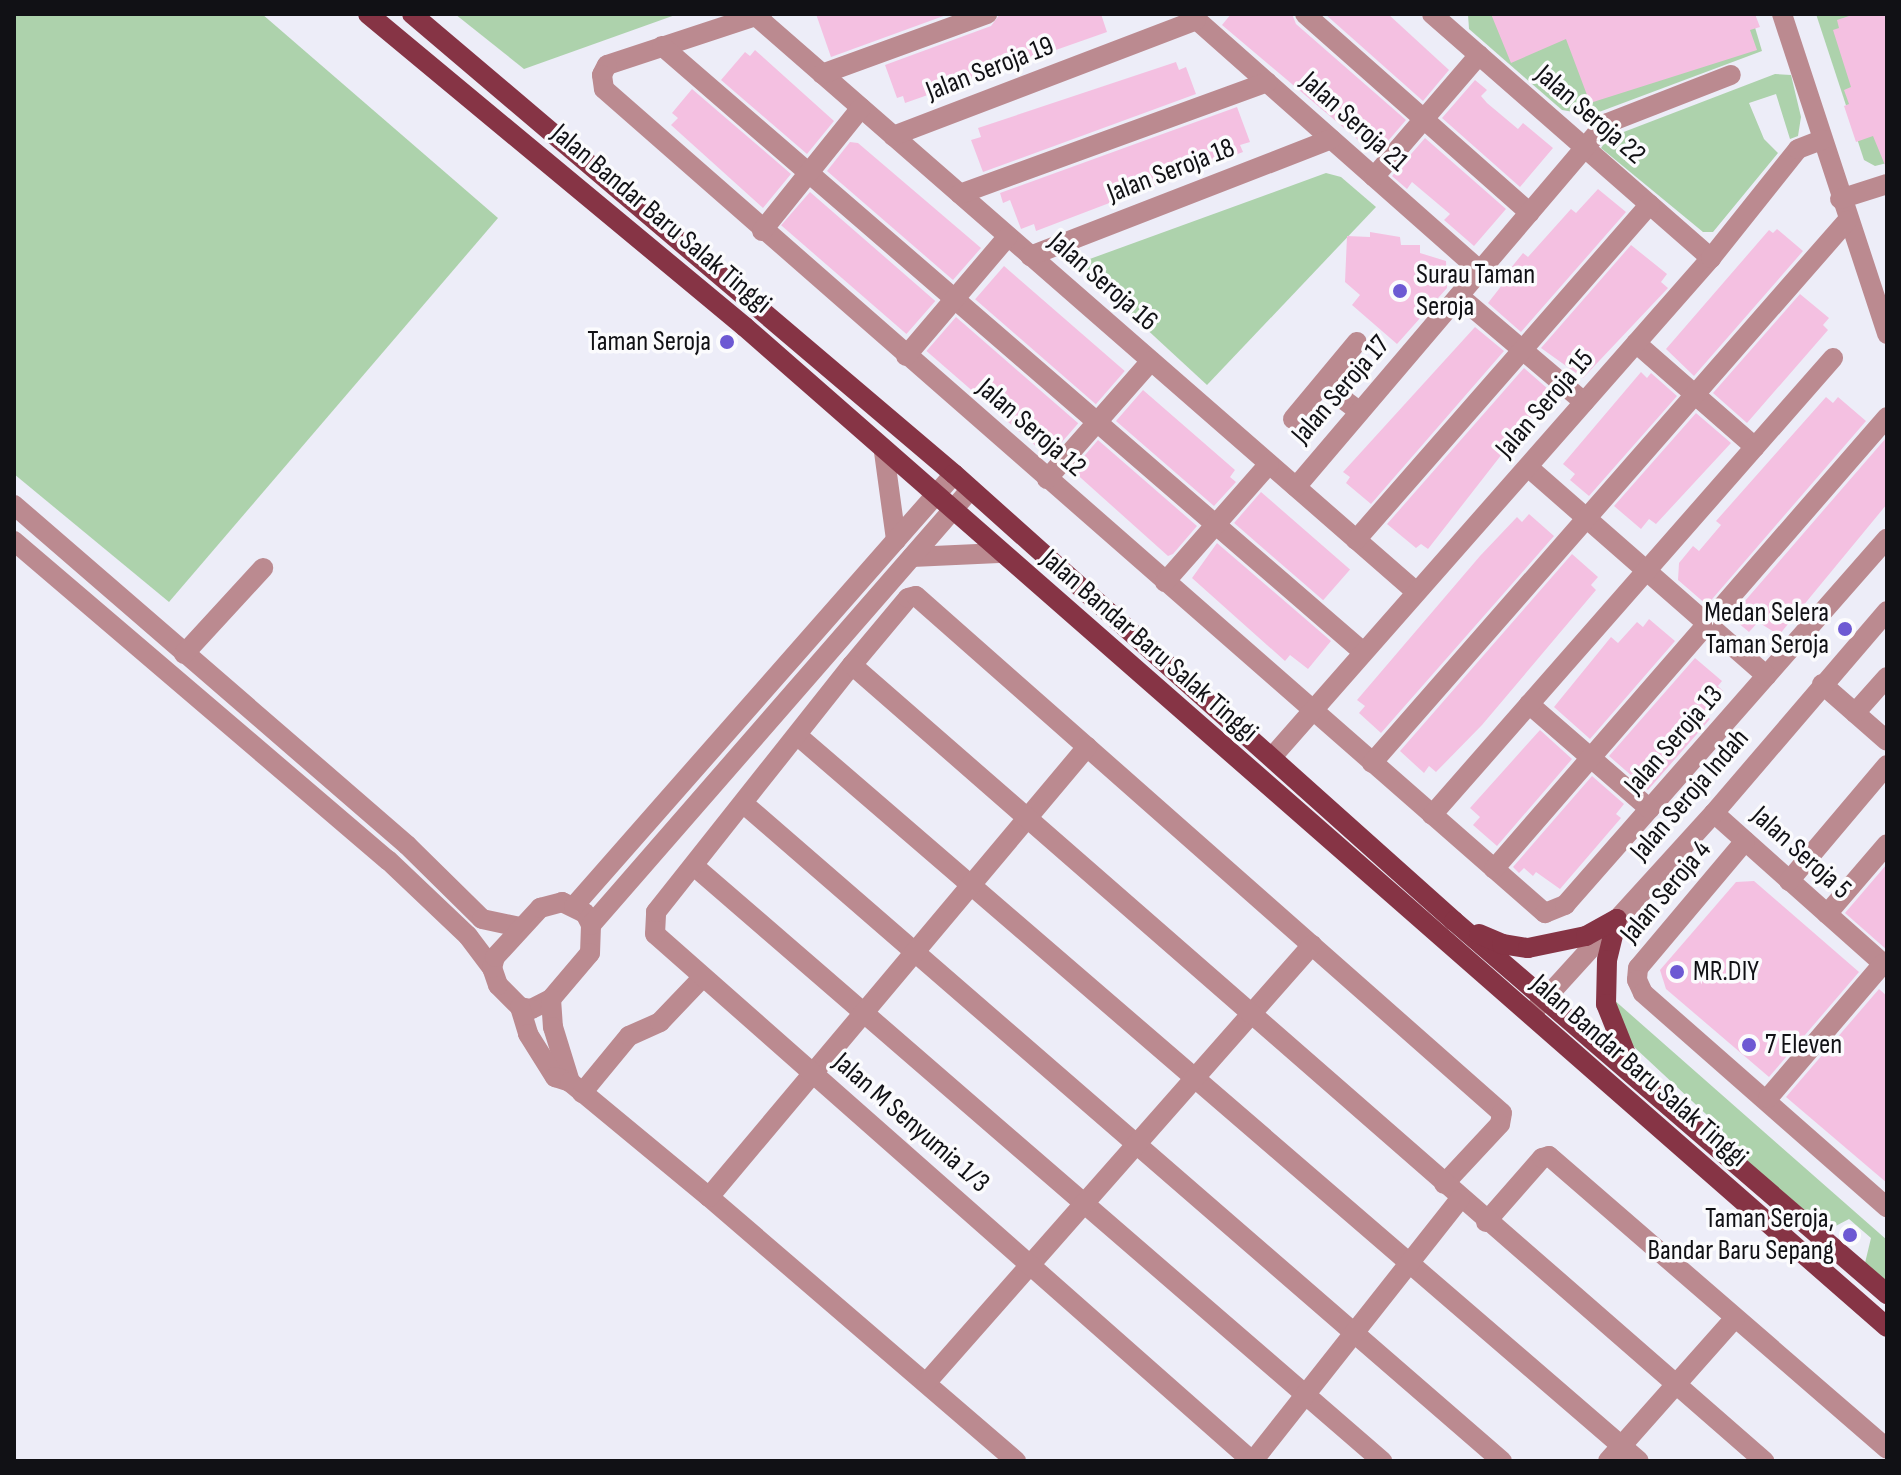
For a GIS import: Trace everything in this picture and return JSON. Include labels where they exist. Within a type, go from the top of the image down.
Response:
[{"type":"main road","name":"Jalan Bandar Baru Salak Tinggi","points":[[368,14],[599,203],[951,512],[1538,1006],[1887,1327]]},
{"type":"main road","name":"Jalan Bandar Baru Salak Tinggi","points":[[412,14],[954,474],[1454,921],[1538,1006],[1639,1080],[1887,1294]]},
{"type":"main road","points":[[1454,921],[1502,944],[1528,948],[1586,936],[1617,919]]},
{"type":"main road","points":[[1617,919],[1604,983],[1606,1004],[1639,1080]]},
{"type":"street","points":[[822,74],[987,14]]},
{"type":"street","points":[[1198,21],[1222,14]]},
{"type":"street","points":[[1305,14],[1530,213]]},
{"type":"street","points":[[1782,14],[1847,221],[1887,334]]},
{"type":"street","name":"Jalan Seroja 16","points":[[759,15],[822,74],[1414,590]]},
{"type":"street","name":"Jalan Seroja 12","points":[[759,15],[607,65],[602,75],[604,89],[762,231],[1545,913],[1565,905]]},
{"type":"street","name":"Jalan Seroja 22","points":[[1434,15],[1711,258]]},
{"type":"street","name":"Jalan Seroja 21","points":[[1198,21],[1480,271]]},
{"type":"street","name":"Jalan Seroja 19","points":[[893,136],[1198,21]]},
{"type":"street","points":[[662,46],[1362,651]]},
{"type":"street","points":[[1374,177],[1479,55]]},
{"type":"street","name":"Jalan Seroja 17","points":[[1296,487],[1605,124],[1731,75]]},
{"type":"street","points":[[960,194],[1267,82]]},
{"type":"street","points":[[762,231],[861,108]]},
{"type":"street","name":"Jalan Seroja 18","points":[[1030,256],[1331,139]]},
{"type":"street","name":"Jalan Seroja 15","points":[[1272,757],[1414,590],[1528,467],[1711,258],[1798,149],[1822,140]]},
{"type":"street","points":[[1840,199],[1887,184]]},
{"type":"street","points":[[1356,540],[1650,204]]},
{"type":"street","points":[[1372,763],[1847,221]]},
{"type":"street","points":[[906,356],[1008,236]]},
{"type":"street","points":[[1459,296],[1584,402]]},
{"type":"street","points":[[1293,419],[1357,342]]},
{"type":"street","points":[[1636,343],[1755,447]]},
{"type":"street","points":[[1432,815],[1833,358]]},
{"type":"street","points":[[1047,479],[1151,361]]},
{"type":"street","points":[[1323,384],[1360,412]]},
{"type":"street","points":[[1494,869],[1887,417]]},
{"type":"street","points":[[884,452],[896,540]]},
{"type":"street","points":[[1165,582],[1269,464]]},
{"type":"street","points":[[1528,467],[1767,676]]},
{"type":"street","points":[[574,906],[954,474]]},
{"type":"street","points":[[520,1007],[531,1009],[551,999],[590,953],[591,925],[971,489]]},
{"type":"street","points":[[14,505],[407,845],[482,919],[520,927]]},
{"type":"street","name":"Jalan Seroja 13","points":[[1565,905],[1887,538]]},
{"type":"street","points":[[14,541],[388,860],[468,936],[492,968],[498,985],[520,1007],[543,1064],[555,1077],[576,1087],[709,1197],[1016,1461]]},
{"type":"street","points":[[912,557],[999,553]]},
{"type":"street","points":[[184,654],[263,568]]},
{"type":"street","name":"Jalan M Senyumia 1/3","points":[[1087,747],[916,596],[908,598],[656,912],[655,934],[1253,1461]]},
{"type":"street","name":"Jalan Seroja Indah","points":[[1538,1006],[1714,813],[1887,611]]},
{"type":"street","points":[[852,665],[1030,815],[1486,1222],[1764,1461]]},
{"type":"street","points":[[1855,713],[1887,677]]},
{"type":"street","points":[[1822,684],[1887,741]]},
{"type":"street","points":[[1529,704],[1650,809]]},
{"type":"street","points":[[798,736],[1410,1263],[1615,1453],[1639,1461]]},
{"type":"street","points":[[709,1197],[1087,747],[1502,1113],[1500,1124],[1444,1184]]},
{"type":"street","points":[[1789,881],[1887,765]]},
{"type":"street","points":[[744,804],[1502,1461]]},
{"type":"street","name":"Jalan Seroja 5","points":[[1714,813],[1885,966]]},
{"type":"street","name":"Jalan Seroja 4","points":[[1745,841],[1638,968],[1637,980],[1643,993],[1768,1098],[1887,1207]]},
{"type":"street","points":[[1827,914],[1887,844]]},
{"type":"street","points":[[694,866],[1382,1461]]},
{"type":"street","points":[[492,968],[520,927],[551,903],[574,906],[591,925]]},
{"type":"street","points":[[926,1383],[1312,945]]},
{"type":"street","points":[[1768,1098],[1885,966]]},
{"type":"street","points":[[576,1087],[629,1036],[660,1022],[703,977]]},
{"type":"street","points":[[551,999],[553,1027],[576,1087]]},
{"type":"street","points":[[1486,1222],[1542,1158],[1549,1156],[1887,1449]]},
{"type":"street","points":[[1253,1461],[1460,1199]]},
{"type":"street","points":[[1615,1453],[1735,1318]]},
{"type":"green space","points":[[14,14],[262,14],[498,218],[169,602],[14,474]]},
{"type":"green space","points":[[455,14],[678,14],[524,69]]},
{"type":"green space","points":[[1468,14],[1751,14],[1762,51],[1591,115],[1562,110],[1469,29]]},
{"type":"green space","points":[[1816,14],[1887,14],[1887,163],[1875,166],[1864,160]]},
{"type":"green space","points":[[1775,74],[1791,75],[1801,117],[1798,136],[1790,139],[1776,94],[1749,103],[1764,139],[1778,153],[1713,232],[1703,232],[1601,148],[1608,138]]},
{"type":"green space","points":[[1326,173],[1341,177],[1376,207],[1207,385],[1076,264]]},
{"type":"green space","points":[[1613,999],[1887,1240],[1887,1282],[1865,1263],[1871,1238],[1849,1219],[1828,1230],[1726,1144],[1722,1129],[1633,1046]]},
{"type":"building","points":[[816,14],[949,14],[831,57]]},
{"type":"building","points":[[1000,14],[1101,14],[1107,32],[905,103],[903,96],[897,98],[885,65],[991,26]]},
{"type":"building","points":[[1231,14],[1292,14],[1296,24],[1406,120],[1376,155],[1222,25]]},
{"type":"building","points":[[1325,14],[1388,14],[1449,70],[1423,101]]},
{"type":"building","points":[[1491,14],[1755,14],[1760,27],[1750,30],[1757,50],[1590,103],[1566,39],[1511,63]]},
{"type":"building","points":[[1855,14],[1887,14],[1887,170],[1873,136],[1856,142],[1844,106],[1849,104],[1844,90],[1851,87],[1833,30],[1839,28],[1837,20]]},
{"type":"building","points":[[755,50],[834,121],[807,154],[721,80],[745,52],[750,56]]},
{"type":"building","points":[[1176,62],[1179,70],[1186,67],[1196,94],[983,172],[971,140],[981,137],[978,128]]},
{"type":"building","points":[[1475,80],[1487,90],[1481,96],[1487,103],[1518,129],[1523,123],[1553,148],[1520,187],[1442,118]]},
{"type":"building","points":[[692,89],[791,174],[763,208],[671,125],[678,118],[672,113]]},
{"type":"building","points":[[1237,107],[1250,142],[1240,145],[1243,152],[1036,231],[1034,224],[1021,229],[1010,200],[1003,203],[1000,193]]},
{"type":"building","points":[[1425,138],[1506,209],[1474,246],[1444,220],[1450,214],[1412,182],[1407,189],[1392,176]]},
{"type":"building","points":[[850,142],[858,143],[981,248],[953,280],[827,171]]},
{"type":"building","points":[[1598,189],[1626,212],[1521,332],[1488,303],[1506,280],[1517,283],[1506,274],[1523,253],[1528,257],[1571,209],[1576,213]]},
{"type":"building","points":[[810,192],[935,301],[906,334],[781,225]]},
{"type":"building","points":[[1777,229],[1803,251],[1694,376],[1666,349],[1769,230],[1773,233]]},
{"type":"building","name":"Surau Taman Seroja","points":[[1370,232],[1400,237],[1401,245],[1420,245],[1420,253],[1446,261],[1447,288],[1397,344],[1352,305],[1360,295],[1345,282],[1347,236],[1370,237]]},
{"type":"building","points":[[1631,245],[1667,274],[1661,282],[1668,288],[1583,378],[1541,348]]},
{"type":"building","points":[[1004,266],[1125,371],[1096,404],[975,299]]},
{"type":"building","points":[[1800,294],[1829,318],[1823,325],[1828,330],[1747,423],[1713,393]]},
{"type":"building","points":[[956,317],[1078,423],[1049,457],[926,351]]},
{"type":"building","points":[[1475,327],[1504,351],[1371,504],[1346,483],[1350,477],[1343,472]]},
{"type":"building","points":[[1524,368],[1548,389],[1548,395],[1428,549],[1421,544],[1416,548],[1387,524]]},
{"type":"building","points":[[1641,372],[1647,378],[1651,373],[1677,396],[1589,496],[1570,480],[1575,474],[1563,464]]},
{"type":"building","points":[[1143,390],[1235,470],[1230,477],[1236,482],[1214,506],[1116,421]]},
{"type":"building","points":[[1826,397],[1833,403],[1838,397],[1866,421],[1707,605],[1678,580],[1679,563],[1693,546],[1699,551],[1721,525],[1716,521]]},
{"type":"building","points":[[1696,413],[1731,443],[1656,524],[1649,519],[1641,529],[1614,506]]},
{"type":"building","points":[[1886,438],[1887,504],[1779,635],[1758,622],[1749,632],[1731,617]]},
{"type":"building","points":[[1098,440],[1197,526],[1173,554],[1168,556],[1072,470]]},
{"type":"building","points":[[1261,492],[1350,569],[1323,600],[1234,523]]},
{"type":"building","points":[[1529,514],[1554,536],[1381,733],[1359,713],[1365,706],[1357,700],[1480,556],[1517,517],[1522,522]]},
{"type":"building","points":[[1217,543],[1331,641],[1308,669],[1290,655],[1285,661],[1192,578]]},
{"type":"building","points":[[1572,554],[1598,577],[1591,585],[1596,590],[1482,725],[1436,772],[1429,766],[1424,773],[1400,751]]},
{"type":"building","points":[[1649,619],[1675,641],[1590,739],[1554,707],[1611,637],[1618,643],[1637,622],[1643,627]]},
{"type":"building","points":[[1695,658],[1722,681],[1718,686],[1723,691],[1703,713],[1710,719],[1648,790],[1609,756]]},
{"type":"building","points":[[1540,730],[1572,759],[1497,846],[1473,825],[1480,817],[1470,808]]},
{"type":"building","points":[[1592,776],[1624,804],[1616,814],[1621,818],[1560,889],[1536,872],[1533,876],[1524,868],[1519,873],[1513,867]]},
{"type":"building","points":[[1887,864],[1887,950],[1845,913]]},
{"type":"building","points":[[1754,881],[1859,972],[1769,1077],[1666,989],[1660,970],[1736,882]]},
{"type":"building","points":[[1879,989],[1887,996],[1887,1183],[1786,1097]]},
{"type":"place","name":"Surau Taman Seroja","points":[[1400,291]]},
{"type":"place","name":"Taman Seroja","points":[[727,342]]},
{"type":"place","name":"Medan Selera Taman Seroja","points":[[1845,629]]},
{"type":"place","name":"MR.DIY","points":[[1677,972]]},
{"type":"place","name":"7 Eleven","points":[[1749,1045]]},
{"type":"place","name":"Taman Seroja, Bandar Baru Sepang","points":[[1850,1235]]}]
